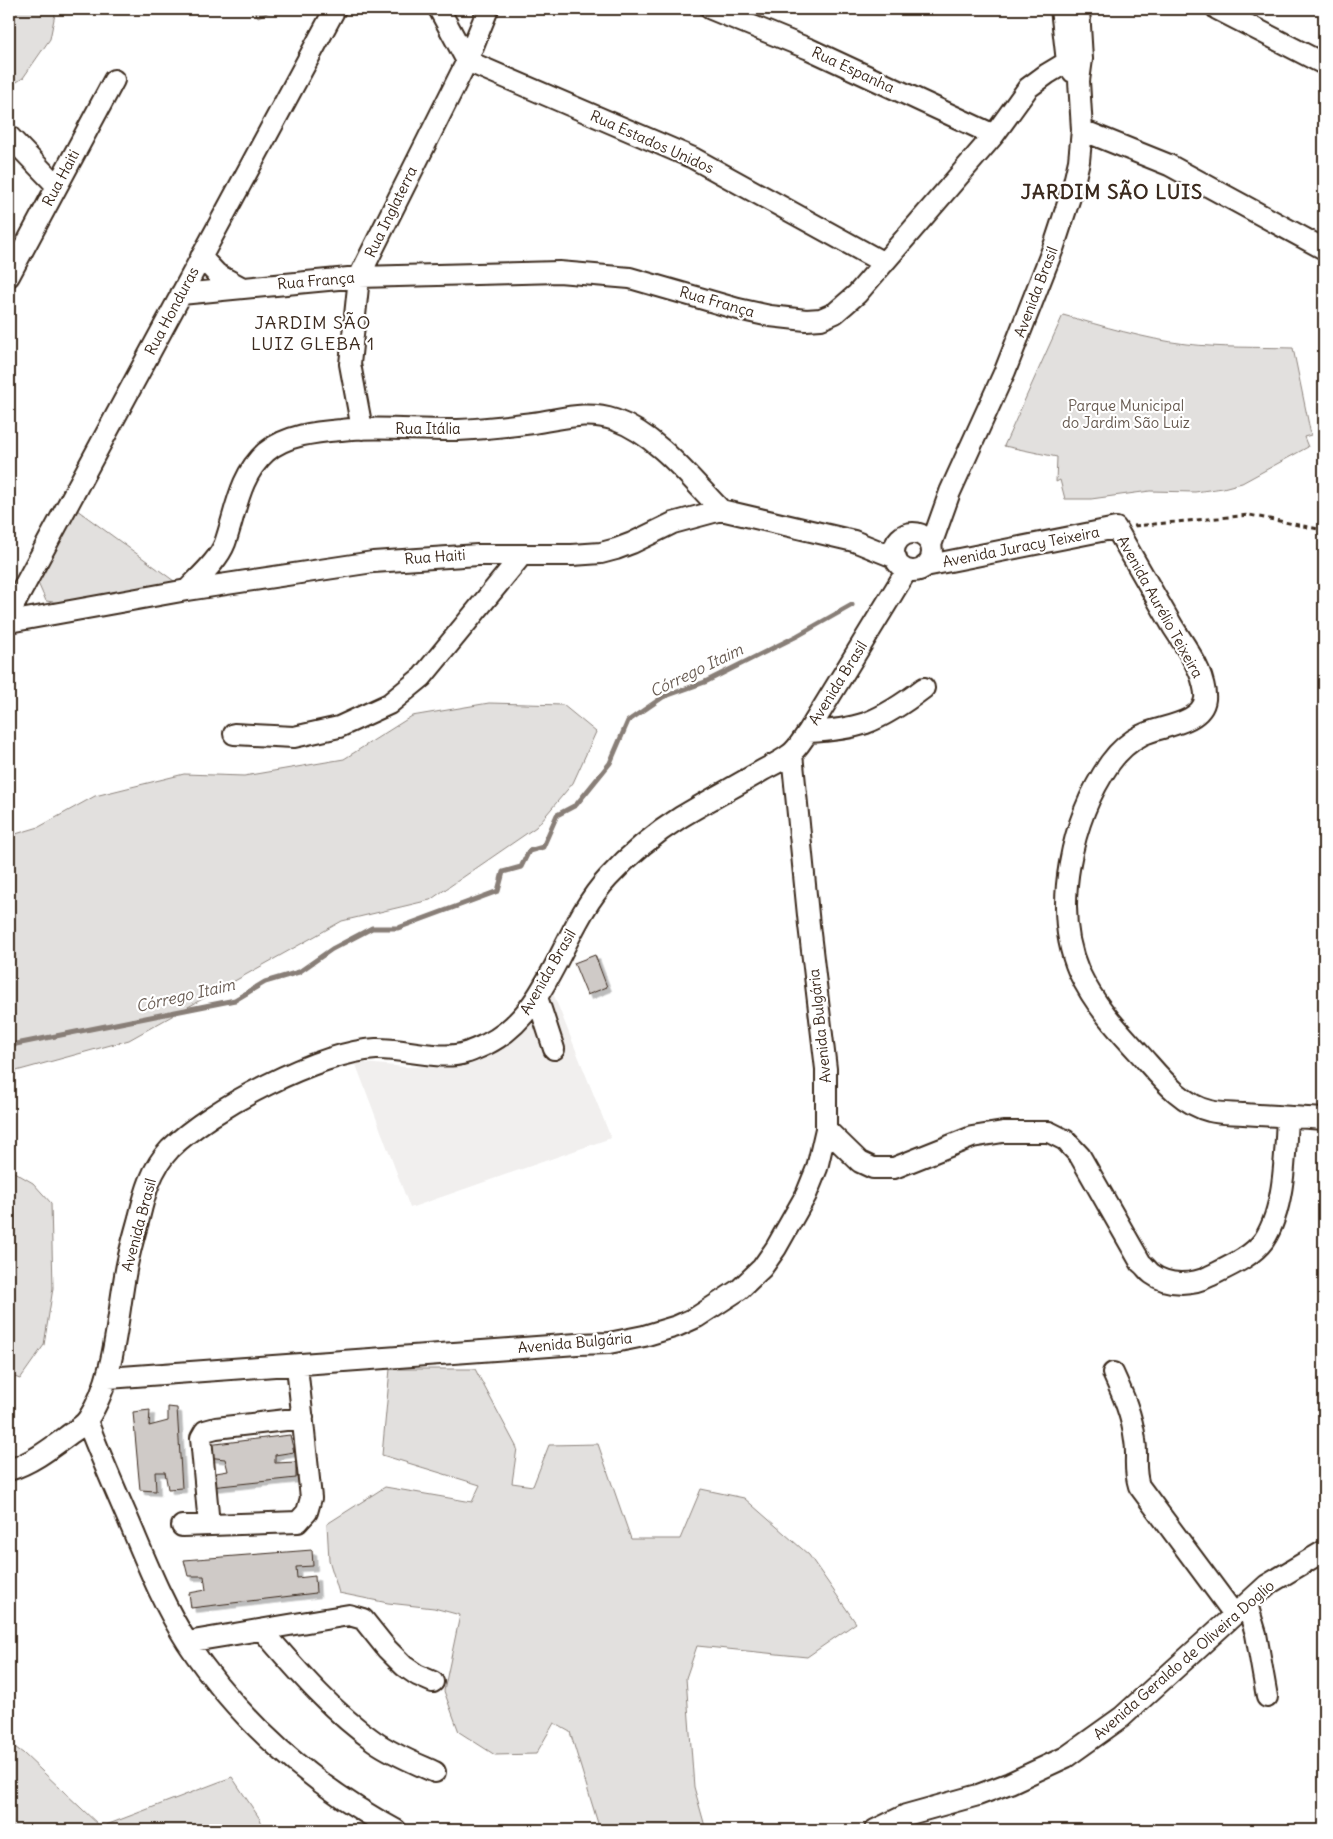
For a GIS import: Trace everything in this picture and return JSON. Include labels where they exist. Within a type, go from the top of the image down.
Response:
[{"type":"street","name":"Rua Honduras","points":[[9,614],[334,9]]},
{"type":"street","points":[[440,9],[467,60]]},
{"type":"street","name":"Rua Inglaterra","points":[[362,428],[350,364],[359,277],[467,60],[488,9]]},
{"type":"street","name":"Rua Espanha","points":[[711,9],[809,49],[994,135]]},
{"type":"street","name":"Avenida Brasil","points":[[931,545],[950,492],[1002,378],[1054,246],[1072,191],[1079,161],[1082,130],[1079,80],[1061,9]]},
{"type":"street","points":[[1074,60],[1079,9]]},
{"type":"street","points":[[1218,9],[1324,64]]},
{"type":"street","name":"Rua Estados Unidos","points":[[467,60],[693,158],[884,263]]},
{"type":"street","name":"Rua França","points":[[181,294],[359,277],[559,272],[630,278],[738,310],[806,320],[821,319],[835,313],[857,294],[994,135],[1028,88],[1046,74],[1074,60]]},
{"type":"street","name":"Rua Haiti","points":[[9,276],[56,185],[114,80]]},
{"type":"street","points":[[1082,130],[1169,165],[1324,249]]},
{"type":"street","points":[[9,136],[56,185]]},
{"type":"street","points":[[201,257],[217,274],[240,287]]},
{"type":"street","name":"Rua Itália","points":[[187,590],[213,561],[224,545],[245,478],[266,452],[279,443],[292,438],[340,430],[362,428],[458,430],[534,423],[583,414],[613,419],[632,427],[654,443],[720,510]]},
{"type":"street","name":"Avenida Brasil","points":[[910,533],[950,492]]},
{"type":"street","name":"Rua Haiti","points":[[9,622],[187,590],[373,562],[426,557],[601,553],[616,550],[673,523],[720,510],[854,541],[909,565]]},
{"type":"street","name":"Avenida Juracy Teixeira","points":[[909,565],[1116,528]]},
{"type":"street","name":"Avenida Aurélio Teixeira","points":[[1116,528],[1199,670],[1205,699],[1201,708],[1181,723],[1142,735],[1125,746],[1112,761],[1092,792],[1078,832],[1067,876],[1066,907],[1070,942],[1083,980],[1092,997],[1112,1024],[1159,1075],[1187,1101],[1210,1111],[1324,1119]]},
{"type":"street","points":[[910,533],[923,535],[931,545],[931,560],[909,565],[895,549],[898,540],[910,533]]},
{"type":"street","name":"Rua Haiti","points":[[854,541],[910,533]]},
{"type":"street","points":[[234,734],[294,737],[340,727],[389,704],[422,677],[522,555]]},
{"type":"street","name":"Avenida Brasil","points":[[9,1470],[40,1456],[87,1421],[108,1378],[126,1267],[147,1186],[156,1168],[170,1150],[203,1122],[294,1072],[327,1059],[378,1049],[433,1055],[463,1054],[487,1044],[507,1032],[527,1012],[581,914],[604,882],[628,857],[678,819],[792,754],[808,732],[909,565]]},
{"type":"street","points":[[808,732],[834,730],[867,722],[906,702],[924,688]]},
{"type":"street","name":"Avenida Bulgária","points":[[108,1378],[609,1343],[644,1336],[677,1326],[698,1317],[740,1289],[762,1268],[776,1248],[806,1195],[817,1168],[826,1129],[826,1069],[792,754]]},
{"type":"street","points":[[537,996],[554,1049]]},
{"type":"street","points":[[826,1129],[860,1162],[873,1168],[894,1168],[972,1137],[1003,1132],[1049,1132],[1065,1140],[1080,1156],[1142,1263],[1153,1274],[1166,1280],[1189,1283],[1203,1280],[1232,1265],[1252,1252],[1264,1240],[1274,1216],[1282,1183],[1287,1117]]},
{"type":"street","points":[[182,1526],[298,1522],[307,1512],[311,1498],[298,1366]]},
{"type":"street","points":[[1113,1373],[1130,1412],[1136,1442],[1136,1476],[1139,1486],[1240,1609],[1256,1634],[1267,1697]]},
{"type":"street","points":[[209,1525],[201,1438],[205,1431],[216,1428],[303,1418]]},
{"type":"street","points":[[87,1421],[104,1466],[155,1584],[187,1642],[226,1693],[268,1739],[325,1786],[362,1812],[396,1830]]},
{"type":"street","name":"Avenida Geraldo de Oliveira Doglio","points":[[875,1830],[906,1815],[978,1795],[1010,1783],[1066,1757],[1122,1717],[1267,1585],[1324,1551]]},
{"type":"street","points":[[187,1642],[349,1615],[363,1619],[387,1649],[404,1666],[417,1676],[433,1682]]},
{"type":"street","points":[[262,1630],[303,1677],[340,1713],[374,1741],[405,1759],[436,1772]]},
{"type":"path","name":"Avenida Juracy Teixeira","points":[[1116,528],[1250,515],[1318,529],[1324,533]]},
{"type":"shaded area","points":[[551,988],[611,1138],[410,1208],[355,1062],[405,1067],[452,1065],[494,1053],[529,1023]]},
{"type":"green space","points":[[9,9],[56,9],[50,39],[23,78],[9,87]]},
{"type":"green space","points":[[253,9],[276,9],[258,17]]},
{"type":"green space","name":"Parque Municipal do Jardim São Luiz","points":[[1063,315],[1124,332],[1170,342],[1212,346],[1293,348],[1311,435],[1304,437],[1308,447],[1242,483],[1223,488],[1195,492],[1150,491],[1091,499],[1065,499],[1060,480],[1056,482],[1057,457],[1004,446]]},
{"type":"green space","points":[[73,507],[174,581],[153,593],[61,603],[46,601],[34,574]]},
{"type":"green space","points":[[489,703],[563,705],[596,732],[573,783],[536,827],[430,900],[342,921],[129,1040],[9,1073],[9,836],[39,827],[95,796],[184,774],[244,776],[344,759],[412,716]]},
{"type":"green space","points":[[9,1149],[14,1172],[33,1183],[51,1203],[53,1288],[44,1345],[20,1379],[9,1375]]},
{"type":"green space","points":[[390,1369],[475,1369],[517,1448],[512,1483],[533,1486],[549,1445],[598,1444],[631,1539],[680,1539],[701,1489],[744,1498],[809,1555],[856,1623],[807,1657],[697,1646],[686,1678],[694,1787],[706,1830],[600,1830],[570,1732],[554,1723],[536,1754],[495,1755],[459,1732],[444,1691],[460,1615],[434,1608],[388,1603],[339,1593],[329,1560],[327,1524],[385,1487],[472,1502],[480,1485],[382,1455]]},
{"type":"green space","points":[[9,1743],[23,1753],[101,1827],[232,1777],[260,1819],[265,1830],[9,1830]]},
{"type":"building","points":[[595,955],[607,987],[587,995],[574,963]]},
{"type":"building","points":[[168,1407],[177,1408],[182,1488],[168,1489],[165,1472],[155,1472],[156,1491],[140,1490],[133,1412],[150,1410],[149,1426],[168,1421]]},
{"type":"building","points":[[290,1435],[294,1452],[275,1455],[275,1463],[296,1462],[296,1478],[211,1487],[210,1474],[228,1471],[225,1459],[207,1457],[207,1445]]},
{"type":"building","points":[[312,1550],[313,1566],[296,1567],[297,1578],[315,1576],[316,1593],[191,1608],[189,1593],[206,1590],[204,1576],[188,1576],[184,1560]]},
{"type":"waterway","name":"Córrego Itaim","points":[[9,1049],[16,1044],[235,1000],[265,982],[299,972],[332,949],[372,928],[398,928],[498,891],[503,872],[521,867],[529,851],[543,847],[557,815],[576,805],[610,763],[628,721],[663,697],[705,682],[797,636],[852,605]]},
{"type":"waterway","name":"Córrego Itaim","points":[[9,1222],[12,1226],[9,1274]]},
{"type":"district","name":"JARDIM SÃO LUIS","points":[[1112,192]]},
{"type":"district","name":"JARDIM SÃO LUIZ GLEBA 1","points":[[313,333]]}]
